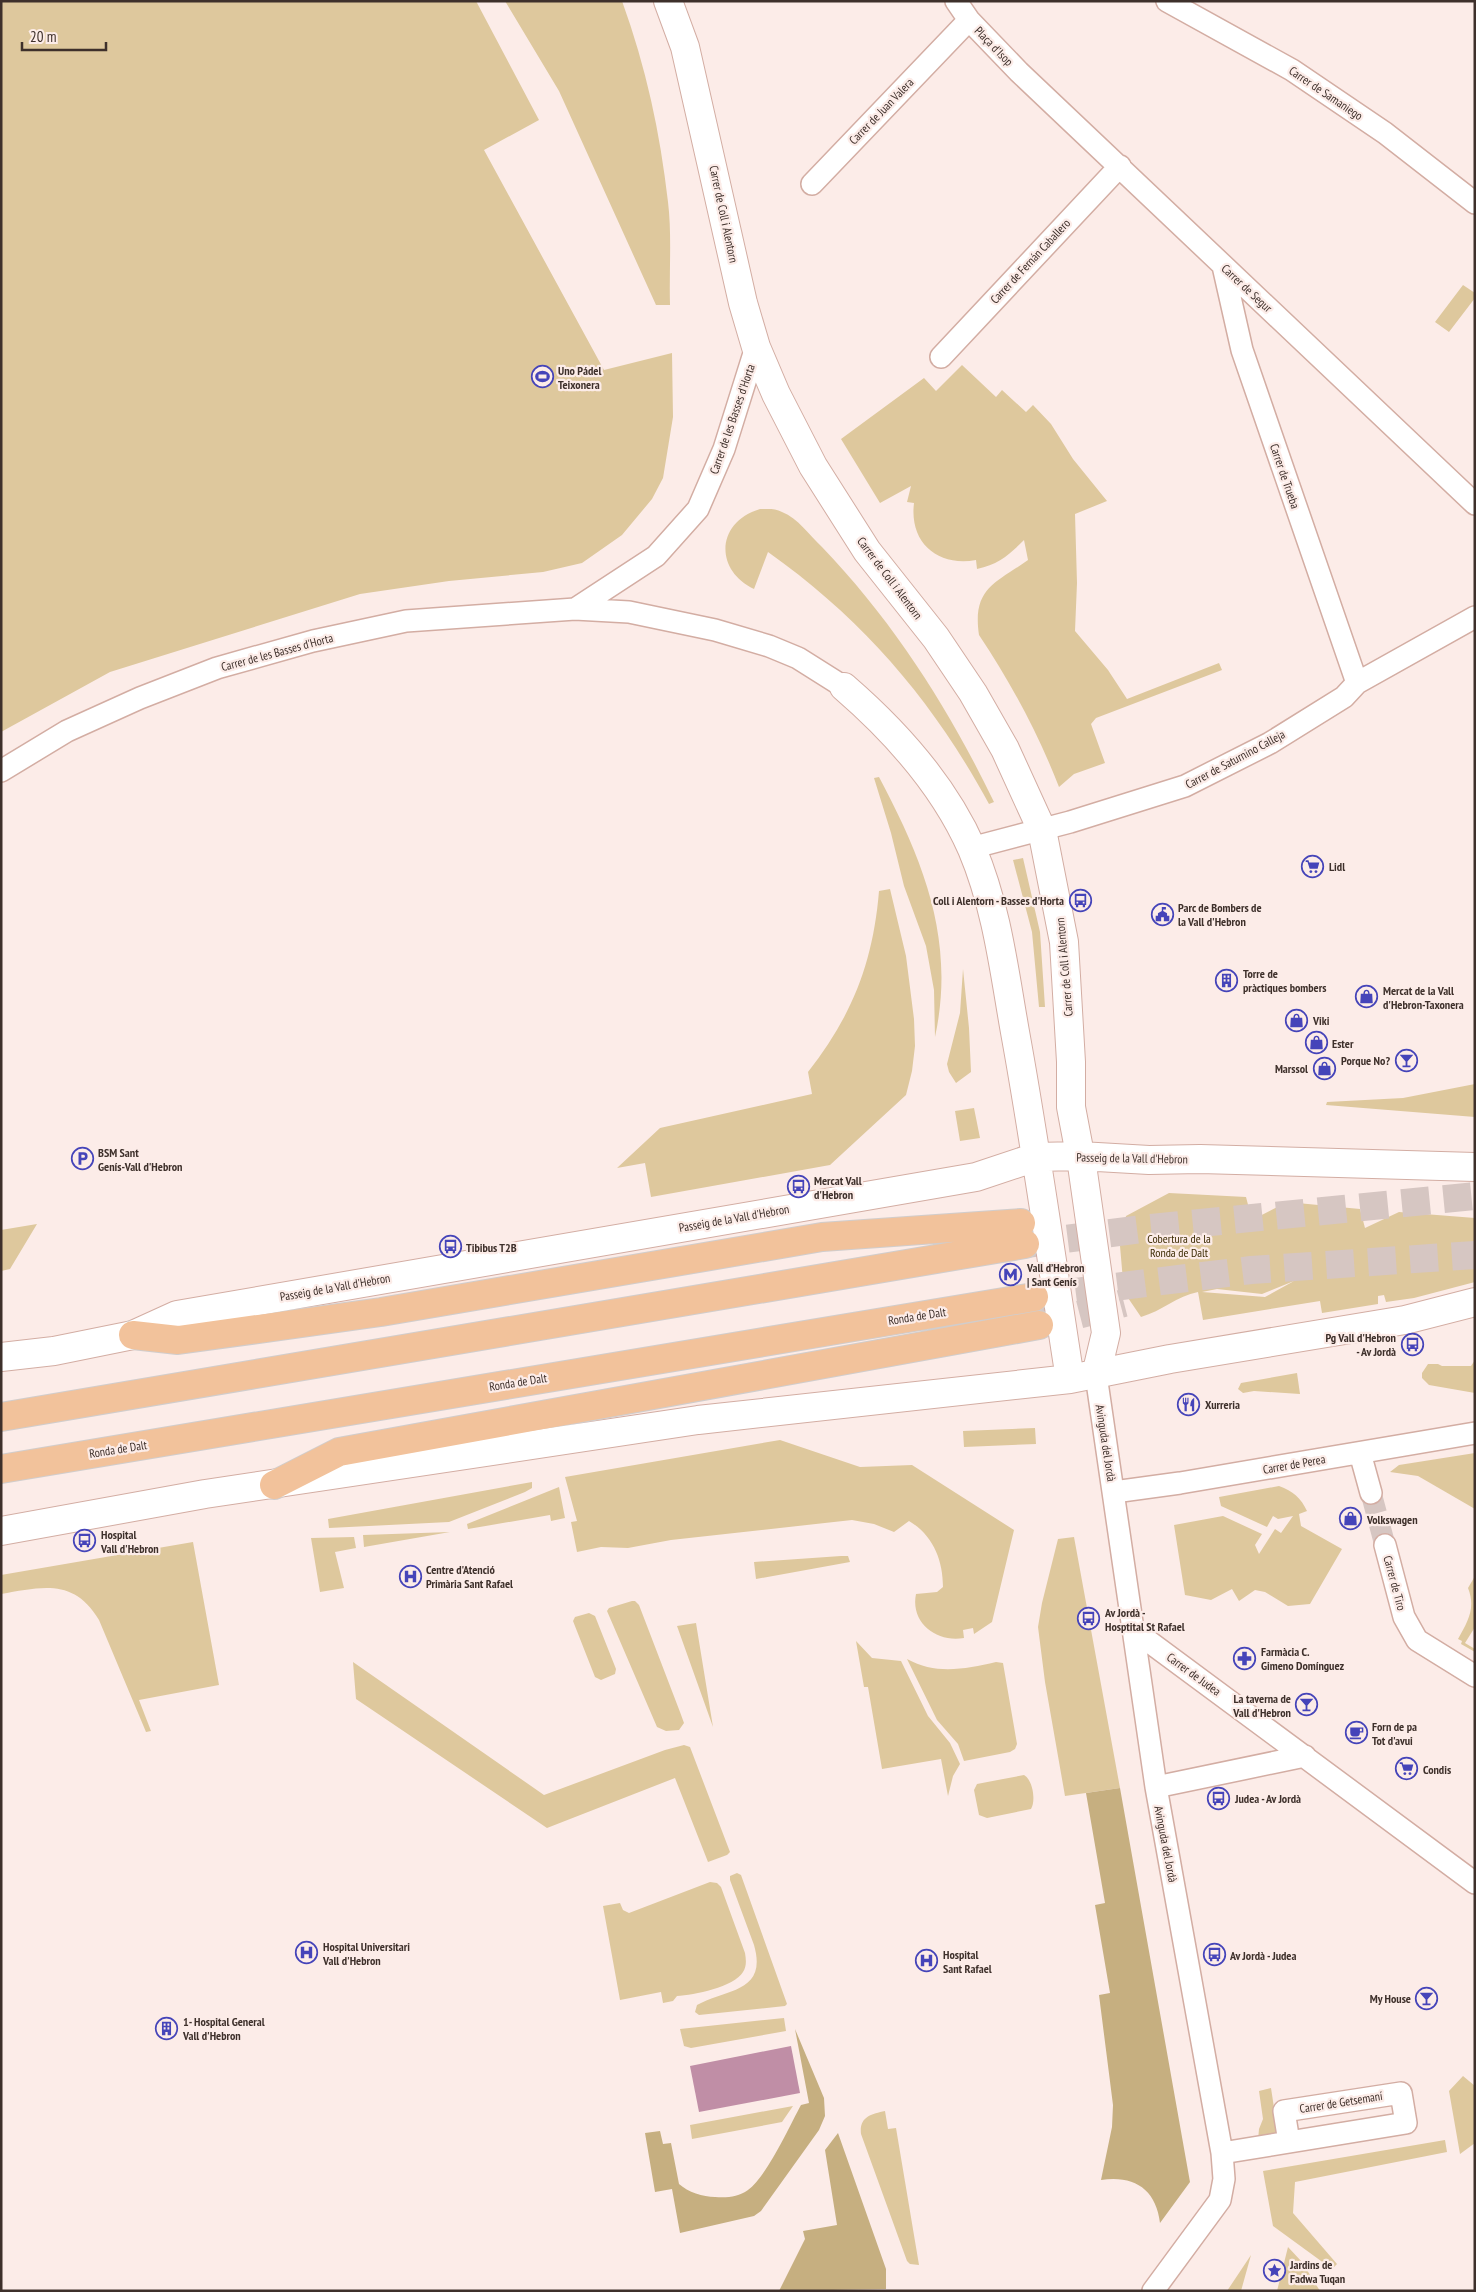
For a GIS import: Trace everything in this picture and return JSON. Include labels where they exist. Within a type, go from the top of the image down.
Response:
[{"type":"highway","points":[[1,1417],[1023,1233],[822,1237],[381,1312],[295,1322],[178,1340],[133,1335]]},
{"type":"highway","name":"Ronda de Dalt","points":[[1,1468],[1034,1297]]},
{"type":"highway","points":[[274,1485],[339,1452],[1039,1325]]},
{"type":"street","name":"Carrer de Coll i Alentorn","points":[[668,1],[685,47],[743,303],[756,347],[776,394],[813,466],[867,551],[936,638],[973,693],[1005,749],[1042,830],[1064,942],[1071,1062],[1070,1107],[1080,1156],[1106,1333],[1083,1377]]},
{"type":"street","name":"Plaça d'Isop","points":[[956,1],[969,20],[1019,72]]},
{"type":"street","name":"Carrer de Samaniego","points":[[1167,1],[1292,70],[1385,133],[1475,203]]},
{"type":"street","name":"Plaça d'Isop","points":[[950,39],[969,20]]},
{"type":"street","name":"Carrer de Juan Valera","points":[[812,184],[950,39]]},
{"type":"street","name":"Carrer de Segur","points":[[1019,72],[1475,504]]},
{"type":"street","name":"Carrer de Fernán Caballero","points":[[941,357],[1120,166]]},
{"type":"street","name":"Carrer de Trueba","points":[[1223,266],[1242,350],[1357,683]]},
{"type":"street","name":"Carrer de les Basses d'Horta","points":[[575,609],[656,556],[698,509],[724,449],[756,347]]},
{"type":"street","name":"Carrer de les Basses d'Horta","points":[[1,771],[67,731],[140,698],[226,666],[313,642],[406,621],[575,609],[629,612],[727,633],[769,646],[798,658],[844,687]]},
{"type":"street","name":"Carrer de Saturnino Calleja","points":[[971,848],[1042,830],[1185,786],[1270,743],[1344,697],[1357,683],[1475,617]]},
{"type":"street","points":[[844,687],[876,716],[917,761],[952,811],[971,848],[992,905],[1001,947],[1036,1157],[1083,1377]]},
{"type":"street","name":"Passeig de la Vall d'Hebron","points":[[1,1357],[54,1351],[133,1335],[177,1315],[976,1177],[1036,1157],[1080,1156],[1149,1160],[1200,1159],[1475,1167]]},
{"type":"street","points":[[1,1531],[205,1494],[698,1420],[1083,1377],[1180,1357],[1405,1320],[1475,1302]]},
{"type":"street","name":"Avinguda del Jordà","points":[[1083,1377],[1114,1492],[1156,1787],[1222,2154],[1224,2180],[1220,2200],[1153,2291]]},
{"type":"street","name":"Carrer de Perea","points":[[1114,1492],[1475,1433]]},
{"type":"street","points":[[1360,1453],[1371,1493]]},
{"type":"street","name":"Carrer de Tiro","points":[[1385,1545],[1404,1616],[1417,1640],[1475,1676]]},
{"type":"street","name":"Carrer de Judea","points":[[1132,1629],[1475,1882]]},
{"type":"street","points":[[1156,1787],[1305,1756]]},
{"type":"street","name":"Carrer de Getsemaní","points":[[1222,2154],[1406,2123],[1401,2093],[1284,2111],[1289,2142]]},
{"type":"green space","points":[[1,1],[476,1],[539,120],[484,150],[604,370],[672,353],[673,417],[663,478],[652,499],[622,535],[582,563],[543,572],[449,581],[360,594],[110,672],[1,732]]},
{"type":"green space","points":[[505,1],[622,1],[645,75],[661,150],[669,215],[670,305],[656,305],[559,91]]},
{"type":"green space","points":[[1463,285],[1475,293],[1475,298],[1449,332],[1435,322]]},
{"type":"green space","points":[[962,365],[996,397],[1002,390],[1026,412],[1033,405],[1051,424],[1073,459],[1107,501],[1075,514],[1077,583],[1075,631],[1108,670],[1127,699],[1219,663],[1222,670],[1096,718],[1091,724],[1105,763],[1074,774],[1059,787],[1023,709],[979,635],[979,607],[983,597],[997,581],[1028,560],[1024,540],[1003,558],[977,569],[976,560],[950,560],[938,556],[921,540],[916,530],[914,503],[907,502],[911,486],[880,503],[841,439],[924,378],[936,391]]},
{"type":"green space","points":[[760,509],[779,511],[799,523],[873,605],[939,700],[977,767],[994,802],[989,804],[967,766],[920,697],[894,665],[835,606],[803,578],[768,552],[754,589],[741,581],[732,570],[727,559],[728,535],[735,524],[745,515]]},
{"type":"green space","points":[[879,777],[895,808],[922,870],[938,934],[941,967],[940,1001],[935,1037],[934,990],[926,946],[904,886],[891,833],[874,778]]},
{"type":"green space","points":[[1023,858],[1040,932],[1045,1007],[1039,1007],[1032,932],[1013,860]]},
{"type":"green space","points":[[890,889],[906,956],[914,1019],[915,1046],[912,1071],[906,1095],[830,1165],[651,1197],[645,1163],[617,1168],[660,1128],[812,1094],[808,1072],[837,1030],[858,987],[872,942],[879,891]]},
{"type":"green space","points":[[963,969],[971,1072],[956,1083],[949,1072],[947,1064],[960,1013]]},
{"type":"green space","points":[[1475,1084],[1475,1117],[1326,1105],[1327,1102],[1403,1098]]},
{"type":"green space","points":[[974,1108],[980,1138],[960,1141],[955,1111]]},
{"type":"green space","name":"Cobertura de la Ronda de Dalt","points":[[1169,1193],[1246,1197],[1252,1220],[1287,1202],[1360,1209],[1365,1228],[1399,1212],[1475,1218],[1475,1258],[1464,1258],[1465,1261],[1475,1259],[1475,1282],[1414,1298],[1386,1302],[1384,1295],[1378,1296],[1378,1304],[1322,1313],[1320,1301],[1203,1320],[1198,1292],[1141,1317],[1124,1292],[1120,1246],[1126,1216]],"holes":[[[1294,1281],[1265,1297],[1202,1292],[1217,1289],[1262,1294]]]},
{"type":"green space","points":[[37,1224],[10,1269],[1,1271],[1,1230]]},
{"type":"green space","points":[[1475,1360],[1475,1393],[1429,1385],[1422,1378],[1422,1373],[1428,1364],[1471,1366]]},
{"type":"green space","points":[[1297,1373],[1300,1394],[1254,1391],[1243,1393],[1238,1389],[1241,1383]]},
{"type":"green space","points":[[1035,1428],[1036,1444],[964,1447],[963,1431]]},
{"type":"green space","points":[[780,1440],[860,1467],[912,1465],[1014,1530],[992,1622],[974,1634],[973,1628],[963,1630],[964,1638],[954,1639],[935,1634],[921,1622],[915,1604],[916,1594],[937,1592],[943,1587],[943,1577],[935,1549],[924,1533],[909,1521],[894,1532],[874,1524],[852,1520],[671,1540],[628,1548],[601,1547],[577,1552],[571,1522],[577,1521],[565,1477]]},
{"type":"green space","points":[[1475,1453],[1475,1509],[1418,1476],[1390,1472],[1399,1465]]},
{"type":"green space","points":[[532,1482],[532,1488],[525,1492],[449,1522],[329,1528],[328,1519]]},
{"type":"green space","points":[[1279,1486],[1296,1495],[1305,1506],[1307,1511],[1299,1514],[1301,1526],[1342,1549],[1310,1604],[1288,1606],[1265,1592],[1255,1590],[1239,1601],[1232,1589],[1211,1600],[1185,1595],[1174,1525],[1223,1516],[1262,1534],[1255,1545],[1259,1554],[1275,1529],[1281,1533],[1293,1516],[1278,1519],[1273,1516],[1267,1527],[1221,1506],[1219,1497]]},
{"type":"green space","points":[[559,1487],[565,1518],[551,1521],[550,1515],[468,1529],[467,1524]]},
{"type":"green space","points":[[450,1532],[364,1547],[363,1535]]},
{"type":"green space","points":[[354,1537],[356,1548],[335,1552],[344,1588],[320,1592],[311,1538]]},
{"type":"green space","points":[[1074,1537],[1120,1788],[1065,1796],[1045,1682],[1038,1627],[1058,1539]]},
{"type":"green space","points":[[193,1542],[219,1685],[139,1700],[151,1731],[146,1732],[99,1620],[79,1597],[68,1591],[43,1588],[1,1594],[1,1575]]},
{"type":"green space","points":[[848,1556],[850,1562],[756,1579],[754,1562]]},
{"type":"green space","points":[[1475,1576],[1475,1627],[1465,1643],[1475,1649],[1475,1652],[1461,1644],[1462,1641],[1458,1639],[1470,1614],[1471,1602],[1468,1588]]},
{"type":"green space","points":[[632,1601],[639,1605],[680,1712],[684,1723],[679,1730],[666,1731],[657,1727],[607,1611],[609,1608]]},
{"type":"green space","points":[[589,1613],[595,1616],[616,1669],[615,1674],[601,1680],[595,1677],[573,1621],[575,1617]]},
{"type":"green space","points":[[696,1623],[713,1727],[677,1626]]},
{"type":"green space","points":[[856,1641],[872,1658],[901,1661],[928,1716],[950,1743],[960,1764],[953,1776],[948,1796],[941,1759],[882,1769],[868,1687],[864,1687]]},
{"type":"green space","points":[[907,1659],[918,1664],[940,1669],[973,1667],[996,1662],[1003,1663],[1017,1744],[1015,1749],[1010,1752],[964,1761],[958,1744],[937,1720]]},
{"type":"green space","points":[[353,1662],[544,1795],[665,1750],[684,1745],[690,1747],[730,1852],[708,1862],[675,1778],[547,1828],[356,1699]]},
{"type":"green space","points":[[1024,1775],[1030,1781],[1033,1791],[1033,1805],[1031,1809],[987,1818],[979,1815],[974,1790],[977,1784]]},
{"type":"green space","points":[[737,1873],[741,1875],[787,2004],[785,2006],[699,2015],[695,2012],[697,2005],[741,1987],[750,1981],[755,1972],[757,1961],[754,1945],[730,1880],[730,1876]]},
{"type":"green space","points":[[710,1882],[717,1883],[721,1887],[745,1953],[746,1965],[743,1972],[723,1986],[703,1992],[677,1996],[673,2001],[663,2003],[661,1992],[620,2000],[603,1906],[620,1903],[623,1910],[629,1913]]},
{"type":"green space","points":[[784,2018],[786,2031],[691,2048],[684,2046],[680,2029]]},
{"type":"green space","points":[[1463,2076],[1475,2086],[1475,2143],[1460,2154],[1449,2091]]},
{"type":"green space","points":[[1271,2088],[1278,2134],[1258,2140],[1259,2129],[1263,2119],[1259,2091]]},
{"type":"green space","points":[[793,2106],[782,2122],[692,2139],[690,2125]]},
{"type":"green space","points":[[885,2111],[888,2129],[896,2128],[919,2265],[910,2264],[907,2261],[861,2134],[862,2124],[867,2117]]},
{"type":"green space","points":[[1445,2140],[1447,2152],[1295,2182],[1293,2213],[1337,2264],[1332,2269],[1273,2226],[1263,2171]]},
{"type":"green space","points":[[1288,2247],[1302,2262],[1320,2291],[1277,2291]]},
{"type":"green space","points":[[1251,2255],[1241,2291],[1227,2291]]},
{"type":"shaded area","points":[[1120,1788],[1190,2182],[1160,2223],[1154,2201],[1141,2187],[1133,2182],[1124,2180],[1101,2180],[1112,2127],[1113,2105],[1099,1995],[1110,1993],[1095,1905],[1105,1903],[1086,1793]]},
{"type":"shaded area","points":[[795,2029],[824,2098],[825,2116],[819,2130],[761,2211],[754,2216],[680,2233],[672,2189],[655,2192],[645,2133],[660,2131],[663,2144],[671,2143],[679,2184],[691,2192],[710,2197],[728,2197],[736,2196],[748,2190],[763,2174],[770,2163],[801,2105],[809,2103]]},
{"type":"shaded area","points":[[791,2046],[800,2093],[699,2112],[690,2066]]},
{"type":"shaded area","points":[[838,2133],[886,2269],[886,2289],[779,2291],[805,2239],[803,2231],[837,2225],[825,2150]]},
{"type":"tunnel","points":[[1026,1244],[1150,1228],[1475,1196]]},
{"type":"tunnel","points":[[1034,1297],[1251,1270],[1475,1255]]},
{"type":"tunnel","points":[[1039,1325],[1124,1303]]},
{"type":"tunnel","points":[[1371,1493],[1385,1545]]},
{"type":"place","name":"Uno Pádel Teixonera","points":[[542,377]]},
{"type":"place","name":"Lidl","points":[[1313,866]]},
{"type":"place","name":"Coll i Alentorn - Basses d'Horta","points":[[1080,900]]},
{"type":"place","name":"Parc de Bombers de la Vall d'Hebron","points":[[1162,914]]},
{"type":"place","name":"Torre de pràctiques bombers","points":[[1227,980]]},
{"type":"place","name":"Mercat de la Vall d'Hebron-Taxonera","points":[[1367,997]]},
{"type":"place","name":"Viki","points":[[1297,1020]]},
{"type":"place","name":"Ester","points":[[1316,1043]]},
{"type":"place","name":"Porque No?","points":[[1406,1060]]},
{"type":"place","name":"Marssol","points":[[1324,1068]]},
{"type":"place","name":"BSM Sant Genís-Vall d'Hebron","points":[[82,1159]]},
{"type":"place","name":"Mercat Vall d'Hebron","points":[[798,1187]]},
{"type":"place","name":"Tibibus T2B","points":[[450,1247]]},
{"type":"place","name":"Vall d’Hebron | Sant Genís","points":[[1011,1274]]},
{"type":"place","name":"Pg Vall d'Hebron - Av Jordà","points":[[1412,1344]]},
{"type":"place","name":"Xurreria","points":[[1189,1404]]},
{"type":"place","name":"Volkswagen","points":[[1351,1519]]},
{"type":"place","name":"Hospital Vall d'Hebron","points":[[85,1541]]},
{"type":"place","name":"Centre d'Atenció Primària Sant Rafael","points":[[410,1576]]},
{"type":"place","name":"Av Jordà - Hosptital St Rafael","points":[[1089,1619]]},
{"type":"place","name":"Farmàcia C. Gimeno Domínguez","points":[[1245,1658]]},
{"type":"place","name":"La taverna de Vall d'Hebron","points":[[1307,1705]]},
{"type":"place","name":"Forn de pa Tot d'avui","points":[[1356,1733]]},
{"type":"place","name":"Condis","points":[[1407,1769]]},
{"type":"place","name":"Judea - Av Jordà","points":[[1219,1798]]},
{"type":"place","name":"Hospital Universitari Vall d'Hebron","points":[[307,1953]]},
{"type":"place","name":"Av Jordà - Judea","points":[[1214,1955]]},
{"type":"place","name":"Hospital Sant Rafael","points":[[927,1961]]},
{"type":"place","name":"My House","points":[[1427,1998]]},
{"type":"place","name":"1- Hospital General Vall d'Hebron","points":[[167,2028]]},
{"type":"place","name":"Jardins de Fadwa Tuqan","points":[[1274,2271]]}]
